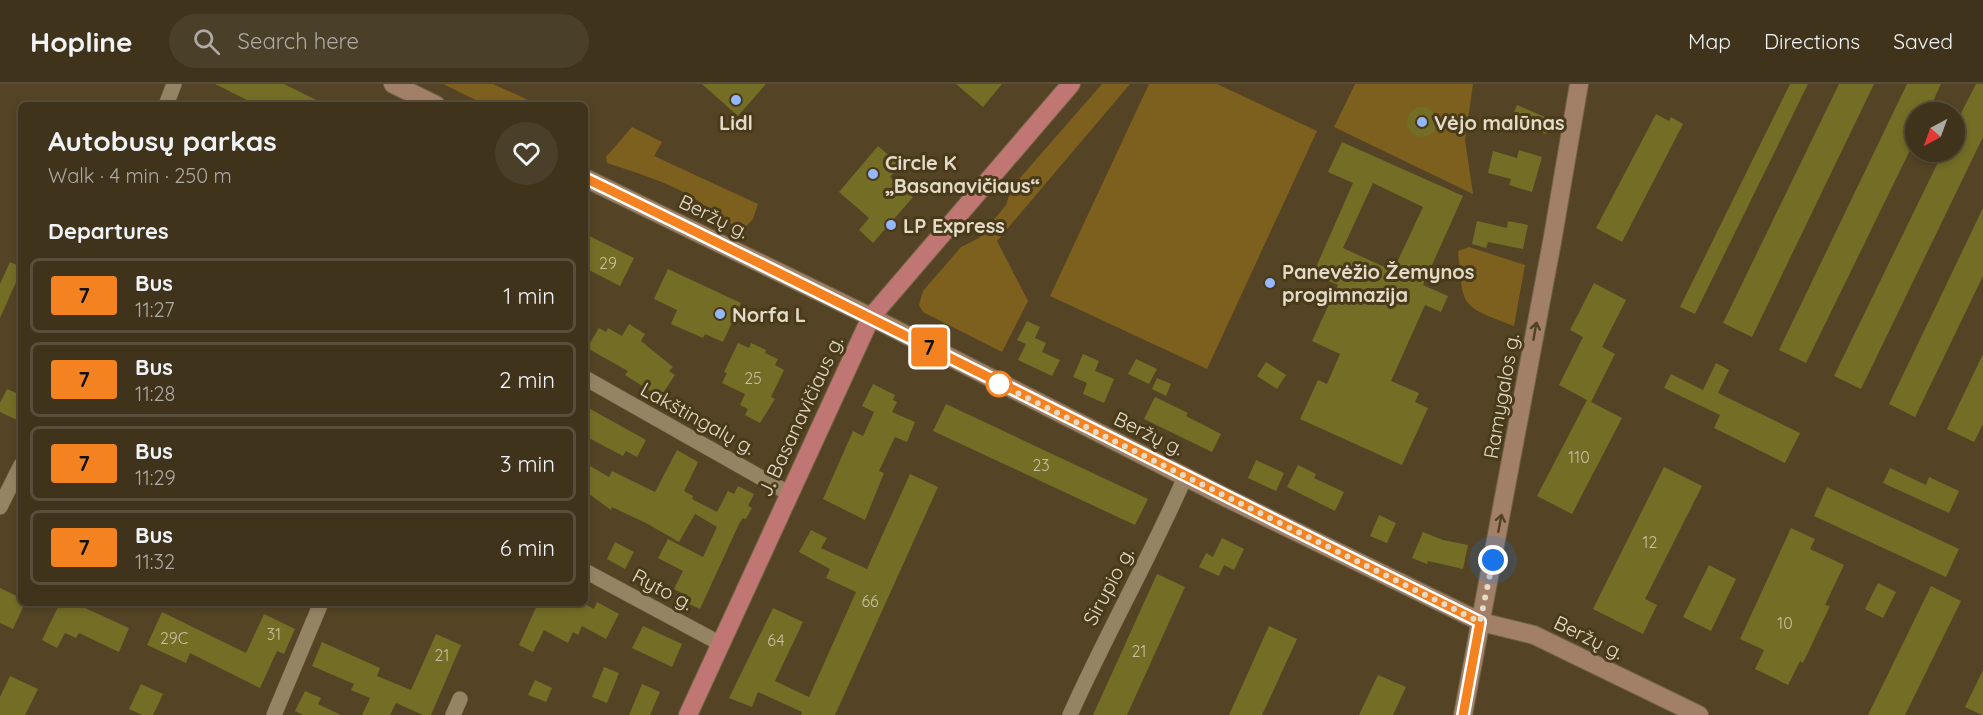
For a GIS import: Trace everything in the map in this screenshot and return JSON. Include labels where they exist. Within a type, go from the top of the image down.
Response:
[{"type":"highway","name":"J. Basanavičiaus g.","points":[[688,715],[871,317],[1071,84]]},
{"type":"main road","points":[[393,84],[430,102]]},
{"type":"main road","name":"Ramygalos g.","points":[[1463,715],[1579,84]]},
{"type":"main road","name":"Beržų g.","points":[[588,179],[871,317],[1185,477],[1480,622],[1534,635],[1699,715]]},
{"type":"street","points":[[167,102],[174,84]]},
{"type":"street","name":"Lakštingalų g.","points":[[588,380],[790,494]]},
{"type":"street","points":[[0,507],[18,471]]},
{"type":"street","name":"Sirupio g.","points":[[1070,715],[1101,644],[1145,562],[1185,477]]},
{"type":"street","name":"Ryto g.","points":[[588,573],[721,644]]},
{"type":"street","points":[[273,715],[320,606]]},
{"type":"street","points":[[453,715],[460,699]]},
{"type":"shaded area","points":[[443,84],[493,84],[532,102],[480,102]]},
{"type":"shaded area","points":[[1102,84],[1130,84],[997,241],[1028,301],[1002,352],[923,312],[919,305],[923,291],[961,247],[979,238],[1006,205],[1012,187]]},
{"type":"shaded area","points":[[1149,84],[1217,84],[1317,131],[1207,369],[1050,296]]},
{"type":"shaded area","points":[[1355,84],[1473,84],[1465,140],[1473,194],[1334,127]]},
{"type":"shaded area","points":[[632,127],[662,142],[654,156],[758,204],[753,219],[743,230],[677,189],[607,163],[606,157]]},
{"type":"shaded area","points":[[1469,247],[1525,265],[1514,326],[1483,314],[1468,302],[1464,295],[1458,251]]},
{"type":"building","points":[[215,84],[284,84],[320,102],[251,102]]},
{"type":"building","name":"Lidl","points":[[702,84],[766,84],[738,116]]},
{"type":"building","points":[[956,84],[1002,84],[983,107]]},
{"type":"building","points":[[1790,84],[1808,84],[1695,314],[1680,307]]},
{"type":"building","points":[[1839,84],[1874,84],[1752,337],[1723,323]]},
{"type":"building","points":[[1907,84],[1941,84],[1933,102],[1905,102],[1905,160],[1806,363],[1779,350]]},
{"type":"building","points":[[1976,84],[1983,84],[1983,137],[1861,389],[1834,376],[1938,162],[1965,162],[1965,106]]},
{"type":"building","points":[[1517,105],[1552,120],[1546,134],[1511,119]]},
{"type":"building","name":"Vėjo malūnas","points":[[1422,107],[1433,111],[1437,122],[1433,133],[1422,137],[1411,133],[1407,122],[1411,111]]},
{"type":"building","points":[[1656,114],[1669,121],[1671,117],[1683,124],[1622,242],[1596,228]]},
{"type":"building","points":[[1342,142],[1463,196],[1423,285],[1448,296],[1441,312],[1425,305],[1391,381],[1419,393],[1415,402],[1428,408],[1402,465],[1300,419],[1318,380],[1327,384],[1340,354],[1312,341],[1338,285],[1313,274],[1353,183],[1328,172]],"holes":[[[1373,183],[1423,207],[1393,271],[1343,248]]]},
{"type":"building","points":[[878,146],[900,165],[890,177],[913,197],[873,243],[859,230],[869,218],[839,192]]},
{"type":"building","points":[[1519,150],[1542,157],[1532,192],[1509,185],[1511,179],[1488,173],[1493,151],[1517,158]]},
{"type":"building","points":[[1983,208],[1983,276],[1915,417],[1889,404]]},
{"type":"building","points":[[1477,221],[1507,228],[1508,221],[1528,225],[1523,249],[1488,242],[1486,248],[1472,244]]},
{"type":"building","points":[[588,235],[634,258],[620,286],[588,270]]},
{"type":"building","points":[[10,262],[18,266],[18,278],[0,318],[0,284]]},
{"type":"building","points":[[668,269],[741,303],[723,342],[705,334],[703,338],[671,324],[677,310],[654,299]]},
{"type":"building","points":[[1594,283],[1626,300],[1602,347],[1615,354],[1591,402],[1622,418],[1572,514],[1537,496],[1587,400],[1559,385],[1583,337],[1570,330]]},
{"type":"building","points":[[1027,321],[1040,327],[1035,338],[1046,343],[1042,352],[1060,360],[1052,376],[1018,360],[1026,344],[1017,340]]},
{"type":"building","points":[[629,324],[645,334],[641,341],[673,367],[669,371],[675,375],[663,393],[657,390],[655,394],[625,375],[628,371],[588,349],[599,328],[606,332],[608,328],[622,336]]},
{"type":"building","points":[[738,343],[749,348],[751,343],[766,350],[765,353],[778,359],[775,365],[784,370],[771,397],[775,399],[760,423],[745,415],[748,409],[740,405],[745,394],[722,383],[727,373],[724,372]]},
{"type":"building","points":[[1083,354],[1099,361],[1095,371],[1114,379],[1104,403],[1083,394],[1087,383],[1073,377]]},
{"type":"building","points":[[1983,354],[1983,424],[1974,442],[1947,429]]},
{"type":"building","points":[[1136,359],[1157,369],[1149,384],[1128,374]]},
{"type":"building","points":[[1266,362],[1286,375],[1277,389],[1257,376]]},
{"type":"building","points":[[1716,363],[1729,370],[1718,393],[1800,433],[1785,463],[1714,428],[1720,415],[1664,388],[1671,374],[1703,390]]},
{"type":"building","points":[[1157,378],[1171,384],[1166,396],[1152,389]]},
{"type":"building","points":[[873,384],[895,395],[893,400],[897,402],[892,412],[915,422],[907,442],[895,437],[879,471],[884,473],[865,520],[823,499],[853,431],[863,436],[874,412],[862,406]]},
{"type":"building","points":[[7,389],[18,394],[18,421],[0,412],[0,403]]},
{"type":"building","points":[[1155,397],[1188,413],[1186,416],[1221,434],[1212,452],[1144,419]]},
{"type":"building","points":[[946,404],[1148,499],[1135,525],[933,431]]},
{"type":"building","points":[[588,408],[646,440],[637,457],[626,451],[623,456],[588,438]]},
{"type":"building","points":[[677,450],[698,462],[684,491],[693,496],[692,499],[717,512],[728,491],[734,494],[738,486],[754,494],[748,506],[752,508],[746,519],[743,518],[739,524],[700,609],[679,599],[682,593],[674,589],[683,571],[658,558],[668,539],[703,557],[717,527],[695,514],[679,542],[612,507],[611,510],[588,493],[588,465],[609,477],[612,471],[655,492]]},
{"type":"building","points":[[1256,460],[1284,473],[1276,491],[1248,478]]},
{"type":"building","points":[[1298,465],[1316,474],[1314,478],[1344,492],[1335,511],[1287,487]]},
{"type":"building","points":[[1664,467],[1702,486],[1645,599],[1657,605],[1643,634],[1593,609]]},
{"type":"building","points":[[1890,468],[1926,485],[1929,477],[1959,491],[1949,513],[1883,483]]},
{"type":"building","points":[[910,474],[938,487],[835,715],[801,715],[802,712],[758,692],[752,707],[729,698],[773,608],[803,622],[775,681],[809,697],[856,592],[826,578],[830,569],[799,552],[811,530],[827,538],[821,548],[867,569]]},
{"type":"building","points":[[1827,487],[1959,549],[1946,577],[1814,516]]},
{"type":"building","points":[[1379,515],[1396,523],[1387,543],[1370,536]]},
{"type":"building","points":[[1791,528],[1815,539],[1810,549],[1844,565],[1825,605],[1830,606],[1803,663],[1800,661],[1788,685],[1755,669],[1764,650],[1740,639]]},
{"type":"building","points":[[1423,532],[1443,540],[1468,545],[1463,569],[1428,561],[1427,564],[1412,558]]},
{"type":"building","points":[[1222,538],[1244,549],[1234,570],[1224,565],[1219,576],[1199,567],[1206,553],[1213,557]]},
{"type":"building","points":[[615,542],[634,552],[625,569],[607,559]]},
{"type":"building","points":[[1709,565],[1736,579],[1711,631],[1683,617]]},
{"type":"building","points":[[1157,574],[1185,587],[1127,715],[1093,715]]},
{"type":"building","points":[[1878,583],[1896,592],[1883,618],[1865,609]]},
{"type":"building","points":[[1931,586],[1961,601],[1905,715],[1868,715]]},
{"type":"building","points":[[0,588],[18,597],[18,606],[24,606],[13,629],[0,623]]},
{"type":"building","points":[[597,602],[619,614],[606,639],[582,626],[578,635],[573,632],[568,643],[544,630],[533,652],[519,645],[537,606],[588,606],[594,609]]},
{"type":"building","points":[[59,606],[81,606],[129,628],[119,652],[79,633],[76,638],[65,633],[57,648],[42,640]]},
{"type":"building","points":[[162,612],[246,653],[264,614],[295,629],[284,654],[277,651],[260,688],[190,653],[186,663],[147,645]]},
{"type":"building","points":[[643,626],[682,644],[672,667],[632,648]]},
{"type":"building","points":[[1269,626],[1297,639],[1262,715],[1229,715]]},
{"type":"building","points":[[436,634],[461,645],[431,715],[423,715],[396,703],[390,715],[362,715],[370,698],[351,690],[354,684],[312,666],[322,642],[380,668],[377,676],[411,690]]},
{"type":"building","points":[[604,667],[619,673],[607,703],[592,697]]},
{"type":"building","points":[[1983,670],[1983,715],[1982,715],[1965,707]]},
{"type":"building","points":[[1378,675],[1406,687],[1393,715],[1359,715]]},
{"type":"building","points":[[10,676],[38,689],[25,715],[0,715],[0,697]]},
{"type":"building","points":[[535,680],[552,688],[546,702],[528,695]]},
{"type":"building","points":[[141,684],[163,694],[153,715],[142,715],[129,709]]},
{"type":"building","points":[[642,684],[660,692],[650,715],[629,715]]},
{"type":"building","points":[[305,691],[321,698],[318,704],[341,715],[303,715],[295,711]]},
{"type":"bus line","name":"7","points":[[588,179],[871,317],[1226,498],[1480,622],[1463,715]]},
{"type":"place","name":"Lidl","points":[[736,100]]},
{"type":"place","name":"Vėjo malūnas","points":[[1422,122]]},
{"type":"place","name":"Circle K „Basanavičiaus“","points":[[873,174]]},
{"type":"place","name":"LP Express","points":[[891,225]]},
{"type":"place","name":"Panevėžio Žemynos progimnazija","points":[[1270,283]]},
{"type":"place","name":"Norfa L","points":[[720,314]]},
{"type":"route","points":[[999,384],[997,383],[1480,622],[1493,560]]}]
